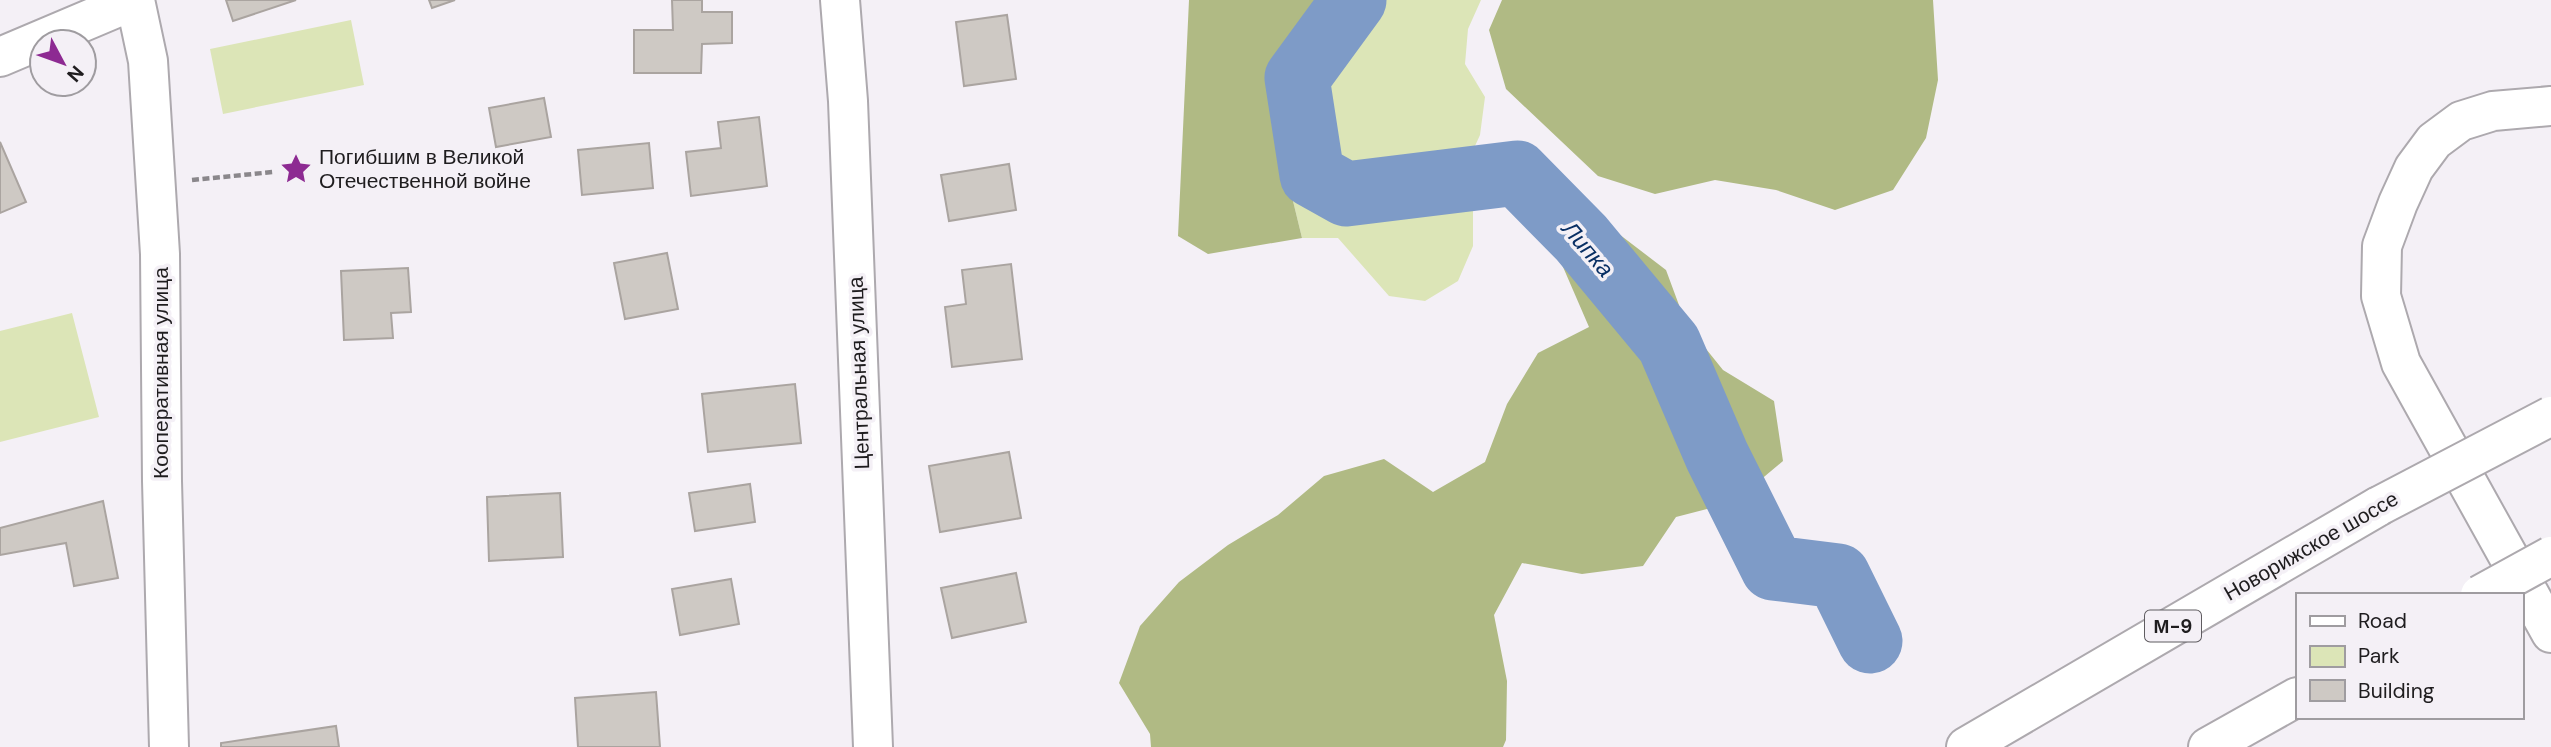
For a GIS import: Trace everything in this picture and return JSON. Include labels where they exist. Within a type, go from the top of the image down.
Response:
[{"type":"main road","points":[[0,57],[135,0]]},
{"type":"main road","name":"Кооперативная улица","points":[[135,0],[148,61],[160,254],[162,481],[169,747]]},
{"type":"main road","name":"Центральная улица","points":[[840,0],[848,101],[873,747]]},
{"type":"main road","points":[[2551,106],[2493,110],[2461,121],[2434,141],[2414,167],[2382,246],[2381,296],[2401,363],[2551,634]]},
{"type":"main road","name":"Новорижское шоссе","points":[[1966,747],[2379,506],[2551,416]]},
{"type":"main road","points":[[2484,593],[2551,556]]},
{"type":"main road","points":[[2208,747],[2296,698]]},
{"type":"path","points":[[156,184],[272,172]]},
{"type":"green space","points":[[1189,0],[1354,0],[1297,79],[1312,175],[1293,201],[1302,238],[1208,254],[1178,236]]},
{"type":"green space","points":[[1354,0],[1481,0],[1468,29],[1465,64],[1485,97],[1480,135],[1464,170],[1473,210],[1473,246],[1458,281],[1425,301],[1389,296],[1338,238],[1302,238],[1293,201],[1312,175],[1297,78]]},
{"type":"green space","points":[[1502,0],[1933,0],[1938,80],[1926,138],[1893,190],[1835,210],[1776,190],[1715,180],[1655,194],[1598,176],[1506,89],[1489,30]]},
{"type":"green space","points":[[351,20],[364,85],[223,114],[210,49]]},
{"type":"green space","points":[[1594,215],[1666,270],[1686,324],[1723,370],[1774,401],[1783,461],[1734,502],[1676,517],[1643,566],[1582,574],[1522,563],[1494,615],[1507,681],[1506,740],[1503,747],[1151,747],[1150,734],[1119,683],[1140,626],[1179,582],[1228,545],[1278,515],[1324,476],[1384,459],[1433,492],[1485,462],[1507,404],[1538,353],[1589,327],[1560,260]]},
{"type":"green space","points":[[72,313],[99,417],[0,442],[0,331]]},
{"type":"building","points":[[226,0],[296,0],[233,21]]},
{"type":"building","points":[[429,0],[455,0],[432,8]]},
{"type":"building","points":[[672,0],[702,0],[702,12],[732,12],[732,43],[702,44],[701,73],[634,73],[634,30],[673,30]]},
{"type":"building","points":[[1007,15],[1016,79],[964,86],[956,22]]},
{"type":"building","points":[[544,98],[551,137],[496,147],[489,108]]},
{"type":"building","points":[[759,117],[767,186],[691,196],[686,152],[721,148],[718,122]]},
{"type":"building","points":[[0,142],[26,202],[0,213]]},
{"type":"building","points":[[649,143],[653,188],[582,195],[578,150]]},
{"type":"building","points":[[1009,164],[1016,210],[949,221],[941,175]]},
{"type":"building","points":[[667,253],[678,309],[625,319],[614,263]]},
{"type":"building","points":[[1011,264],[1022,359],[952,367],[945,307],[966,304],[962,270]]},
{"type":"building","points":[[408,268],[411,312],[391,313],[393,338],[344,340],[341,271]]},
{"type":"building","points":[[795,384],[801,443],[708,452],[702,394]]},
{"type":"building","points":[[1009,452],[1021,518],[940,532],[929,466]]},
{"type":"building","points":[[750,484],[755,522],[695,531],[689,493]]},
{"type":"building","points":[[560,493],[563,557],[489,561],[487,497]]},
{"type":"building","points":[[103,501],[118,578],[74,586],[66,543],[0,555],[0,528]]},
{"type":"building","points":[[1016,573],[1026,622],[952,638],[941,588]]},
{"type":"building","points":[[731,579],[739,624],[680,635],[672,589]]},
{"type":"building","points":[[656,692],[660,747],[578,747],[575,698]]},
{"type":"building","points":[[336,726],[339,747],[221,747],[221,743]]},
{"type":"waterway","name":"Липка","points":[[1354,0],[1297,78],[1312,175],[1346,194],[1517,173],[1581,238],[1669,344],[1717,456],[1773,568],[1838,576],[1870,641]]},
{"type":"place","name":"Погибшим в Великой Отечественной войне","points":[[296,169]]}]
